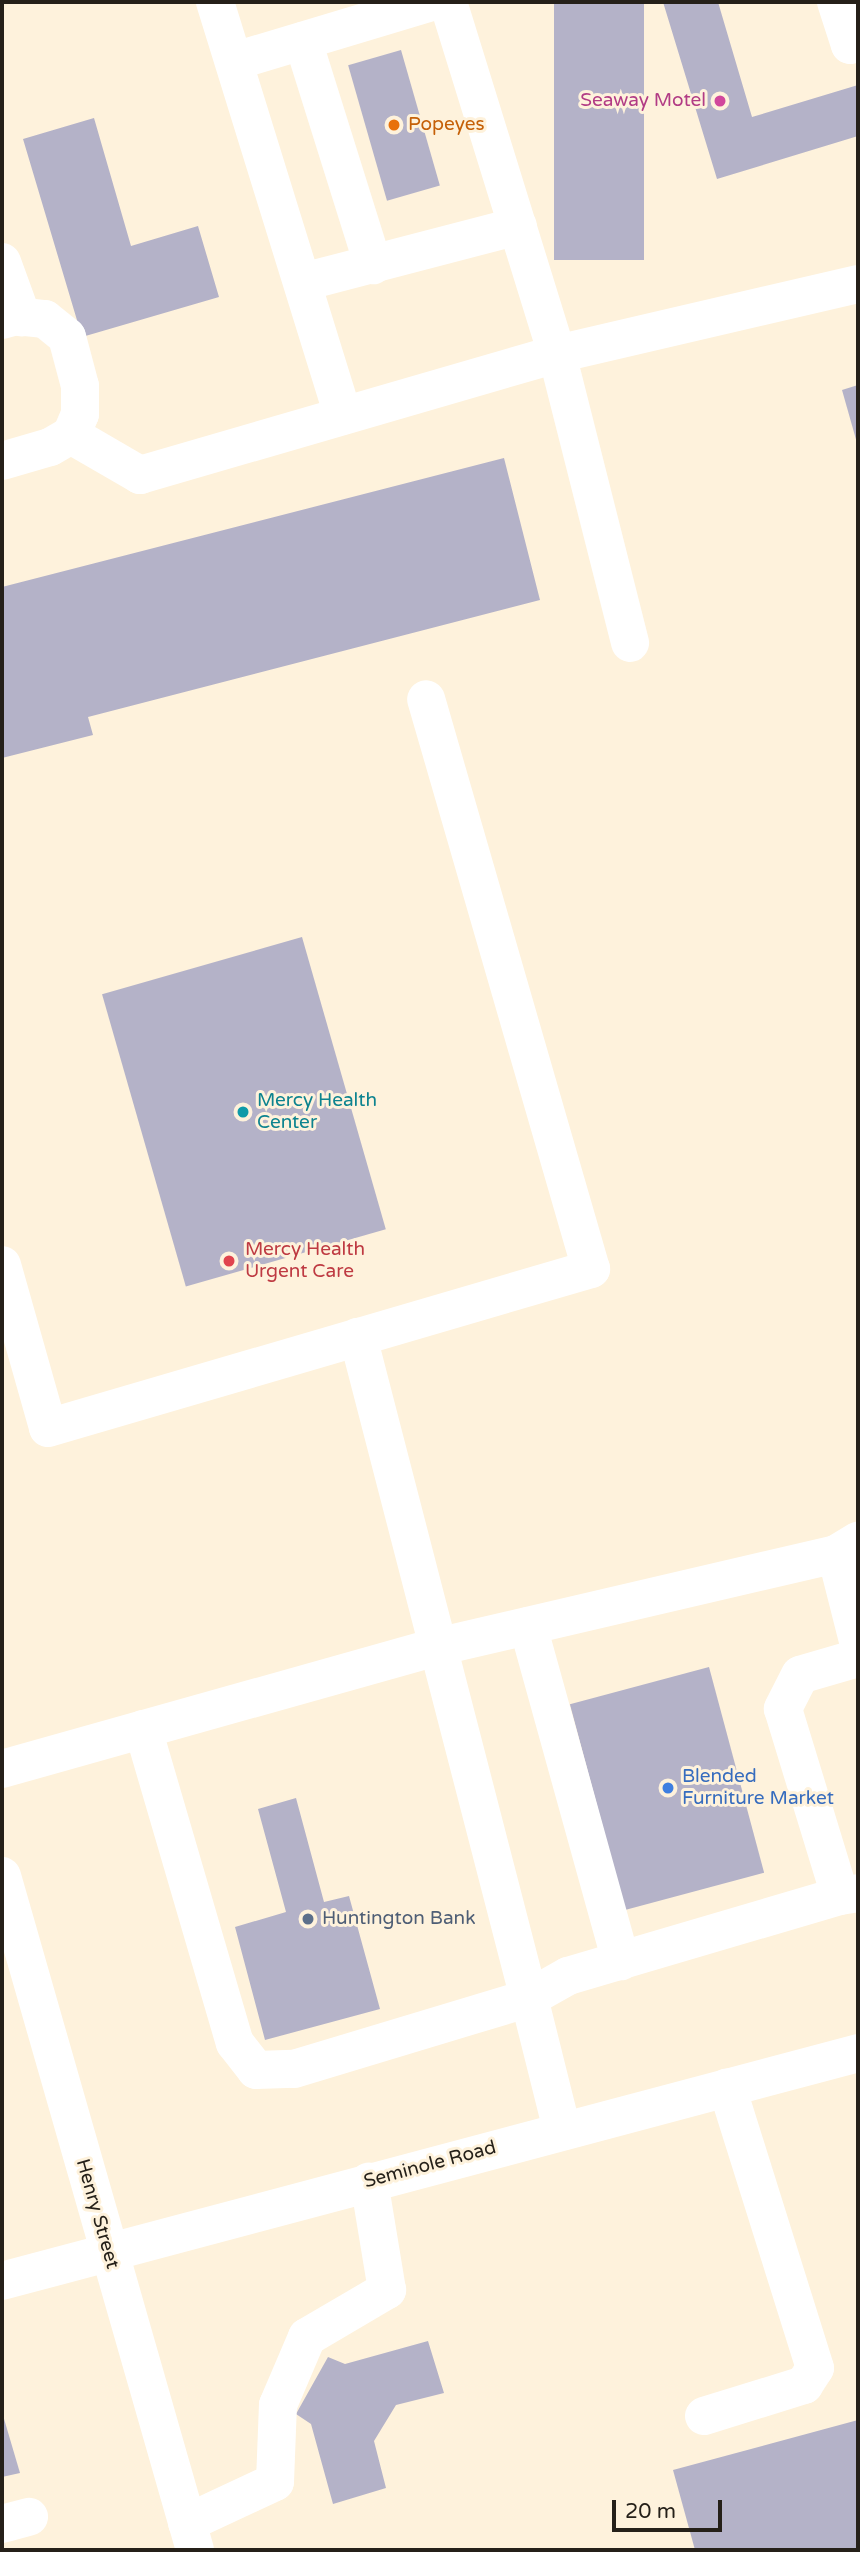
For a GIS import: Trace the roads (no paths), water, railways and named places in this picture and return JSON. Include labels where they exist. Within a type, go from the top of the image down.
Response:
[{"type":"street","points":[[215,2],[343,416]]},
{"type":"street","points":[[234,61],[432,2]]},
{"type":"street","points":[[448,2],[557,354],[630,643]]},
{"type":"street","points":[[836,2],[850,45],[858,43]]},
{"type":"street","points":[[303,41],[373,265]]},
{"type":"street","points":[[303,282],[518,226]]},
{"type":"street","points":[[2,262],[12,319],[45,319],[67,337],[80,386],[80,414],[71,435],[50,447],[2,461]]},
{"type":"street","points":[[71,435],[140,475],[557,354],[858,284]]},
{"type":"street","points":[[2,1265],[48,1428],[591,1269],[426,699]]},
{"type":"street","points":[[358,1337],[441,1646],[562,2130]]},
{"type":"street","points":[[2,1769],[143,1729],[441,1646],[847,1548],[858,1640],[800,1675],[783,1709],[849,1895],[568,1976],[528,1998],[294,2069],[256,2070],[235,2043],[143,1729]]},
{"type":"street","points":[[528,1626],[621,1961]]},
{"type":"street","name":"Henry Street","points":[[2,1876],[191,2537]]},
{"type":"street","name":"Seminole Road","points":[[2,2281],[107,2250],[858,2053]]},
{"type":"street","points":[[704,2416],[804,2385],[815,2368],[727,2088]]},
{"type":"street","points":[[191,2537],[275,2482],[278,2405],[307,2337],[387,2290],[369,2181]]},
{"type":"place","name":"Seaway Motel","points":[[720,101]]},
{"type":"place","name":"Popeyes","points":[[394,125]]},
{"type":"place","name":"Mercy Health Center","points":[[243,1112]]},
{"type":"place","name":"Mercy Health Urgent Care","points":[[229,1261]]},
{"type":"place","name":"Blended Furniture Market","points":[[668,1788]]},
{"type":"place","name":"Huntington Bank","points":[[308,1919]]}]
